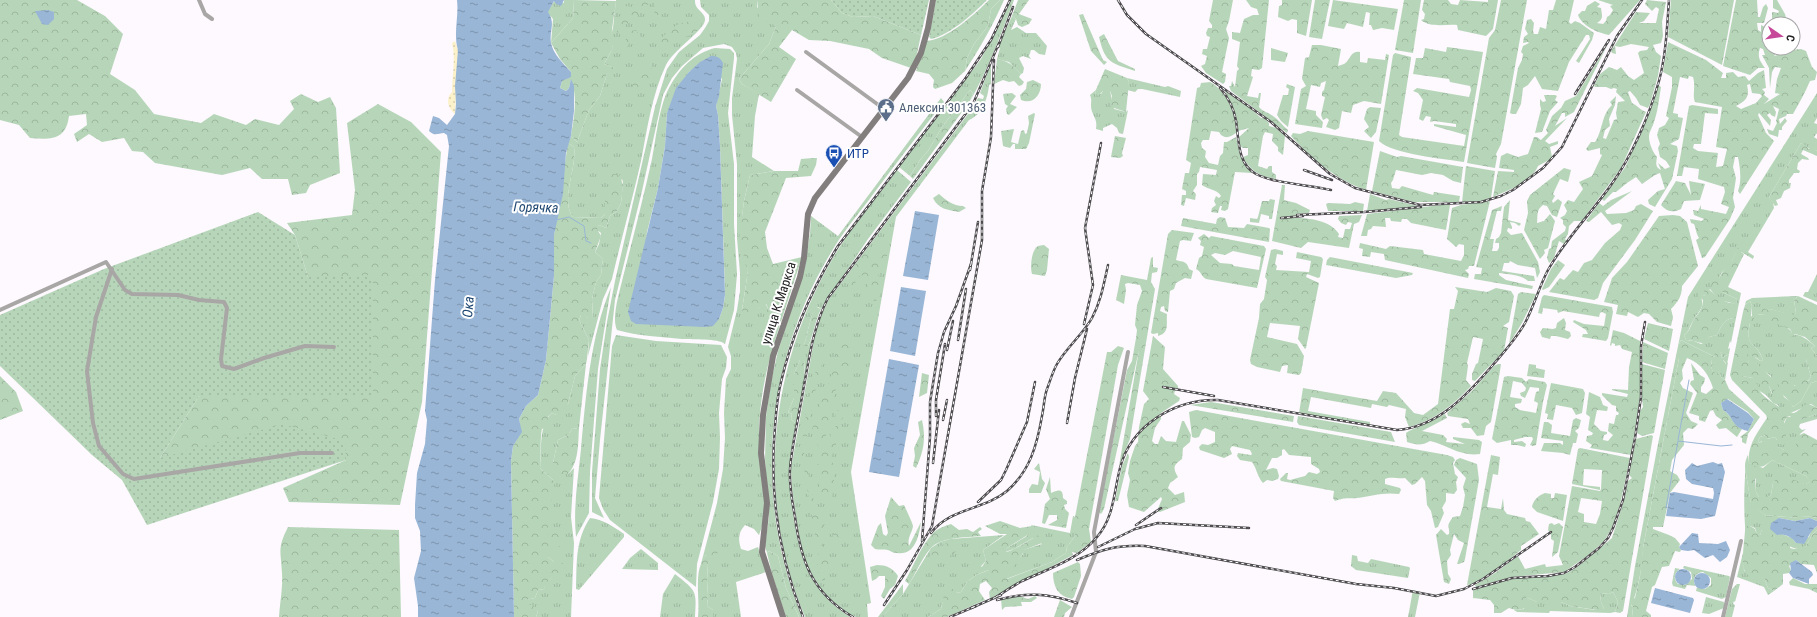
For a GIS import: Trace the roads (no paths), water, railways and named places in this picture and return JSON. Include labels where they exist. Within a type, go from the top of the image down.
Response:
[{"type":"main road","name":"улица К.Маркса","points":[[783,617],[764,561],[762,540],[767,503],[762,453],[763,415],[773,356],[800,277],[804,258],[805,228],[810,206],[908,78],[921,53],[933,0]]},
{"type":"street","points":[[199,0],[205,14],[212,19]]},
{"type":"street","points":[[806,52],[884,109]]},
{"type":"street","points":[[797,90],[862,137]]},
{"type":"street","points":[[0,310],[106,262],[125,290],[132,294],[178,296],[199,300],[224,302],[228,308],[220,359],[222,366],[234,369],[304,346],[334,346]]},
{"type":"street","points":[[112,269],[96,317],[87,371],[93,423],[99,446],[123,474],[134,479],[300,453],[332,453]]},
{"type":"street","points":[[1071,617],[1096,552],[1094,532],[1128,352]]},
{"type":"street","points":[[1723,617],[1741,540]]},
{"type":"water","name":"Ока","points":[[457,0],[564,0],[561,6],[556,4],[554,1],[548,12],[552,20],[551,43],[556,55],[571,72],[571,77],[562,81],[560,88],[566,91],[569,88],[571,79],[574,86],[574,111],[571,136],[566,153],[563,194],[554,235],[554,276],[546,360],[538,395],[526,406],[519,419],[522,432],[513,446],[511,461],[514,617],[418,617],[414,578],[421,551],[420,531],[415,518],[417,473],[425,444],[427,420],[425,411],[435,280],[449,146],[447,135],[444,133],[435,134],[429,131],[433,116],[439,118],[447,125],[455,114],[455,86],[458,50],[456,38]]},
{"type":"water","points":[[48,10],[54,12],[54,19],[48,25],[42,24],[35,11]]},
{"type":"water","points":[[711,56],[718,57],[723,63],[719,96],[716,106],[720,146],[725,295],[723,308],[719,319],[713,326],[705,327],[636,324],[631,321],[628,312],[658,188],[665,146],[667,113],[676,88],[689,72],[700,62]]},
{"type":"water","points":[[915,211],[939,215],[928,280],[903,276]]},
{"type":"water","points":[[901,287],[926,291],[915,356],[890,351]]},
{"type":"water","points":[[889,359],[919,365],[899,477],[869,472]]},
{"type":"water","points":[[1727,399],[1748,413],[1754,419],[1748,431],[1738,427],[1723,410],[1721,403]]},
{"type":"water","points":[[1713,462],[1718,464],[1722,463],[1725,472],[1715,516],[1701,519],[1666,516],[1670,493],[1674,492],[1713,499],[1713,488],[1692,484],[1686,479],[1685,470],[1692,463],[1697,466]]},
{"type":"water","points":[[1779,518],[1795,521],[1810,518],[1817,521],[1817,526],[1811,532],[1804,544],[1796,543],[1788,536],[1777,535],[1770,529],[1771,523]]},
{"type":"water","points":[[1692,533],[1698,534],[1699,543],[1718,544],[1726,541],[1730,550],[1727,557],[1720,562],[1713,555],[1705,558],[1694,550],[1681,550],[1679,547]]},
{"type":"water","points":[[1796,560],[1812,572],[1813,575],[1809,579],[1809,584],[1793,578],[1789,573],[1791,570],[1790,563]]},
{"type":"water","points":[[1683,569],[1689,571],[1691,577],[1689,583],[1683,585],[1677,583],[1675,577],[1677,571]]},
{"type":"water","points":[[1702,573],[1708,575],[1710,581],[1708,587],[1702,589],[1696,587],[1694,581],[1696,575]]},
{"type":"water","points":[[1655,588],[1693,598],[1694,600],[1690,613],[1651,603]]},
{"type":"waterway","name":"Горячка","points":[[556,220],[569,217],[584,226],[586,241],[591,243]]},
{"type":"waterway","points":[[1678,440],[1689,380]]},
{"type":"waterway","points":[[1666,508],[1678,441],[1721,446],[1732,445]]},
{"type":"railway","points":[[803,617],[782,547],[773,476],[773,451],[778,399],[781,382],[797,329],[811,295],[838,246],[965,79],[991,40],[1010,0]]},
{"type":"railway","points":[[1118,0],[1127,15],[1146,34],[1271,122],[1330,174],[1355,188],[1420,205],[1481,202],[1501,196],[1513,190],[1543,168],[1562,147],[1617,36],[1642,0]]},
{"type":"railway","points":[[996,597],[1022,581],[1072,558],[1097,537],[1103,530],[1107,521],[1113,504],[1120,468],[1134,439],[1145,427],[1171,410],[1186,404],[1218,400],[1397,430],[1412,428],[1426,423],[1450,408],[1462,398],[1482,377],[1518,334],[1528,317],[1548,270],[1570,237],[1619,174],[1633,149],[1645,122],[1659,81],[1665,51],[1669,0]]},
{"type":"railway","points":[[998,47],[1013,7]]},
{"type":"railway","points":[[1575,94],[1609,40]]},
{"type":"railway","points":[[853,617],[839,608],[827,597],[811,574],[805,562],[801,548],[791,493],[790,469],[792,449],[815,332],[828,298],[973,104],[999,43]]},
{"type":"railway","points":[[884,605],[907,570],[932,526],[982,240],[982,191],[991,137],[994,60]]},
{"type":"railway","points":[[1220,88],[1228,99],[1234,112],[1242,158],[1250,170],[1272,180],[1331,190]]},
{"type":"railway","points":[[1084,324],[1093,285],[1085,228],[1101,143]]},
{"type":"railway","points":[[1304,170],[1332,180]]},
{"type":"railway","points":[[1297,215],[1364,212],[1421,207]]},
{"type":"railway","points":[[1281,218],[1303,216]]},
{"type":"railway","points":[[970,270],[978,222]]},
{"type":"railway","points":[[922,541],[930,437],[930,402],[938,353],[944,332],[956,306],[971,264]]},
{"type":"railway","points":[[931,533],[939,525],[957,514],[988,502],[1007,491],[1015,483],[1027,466],[1035,447],[1046,392],[1053,373],[1065,352],[1092,318],[1100,299],[1108,265]]},
{"type":"railway","points":[[958,340],[966,289]]},
{"type":"railway","points":[[947,350],[953,321]]},
{"type":"railway","points":[[1473,589],[1512,578],[1548,576],[1564,573],[1575,567],[1599,548],[1608,538],[1623,500],[1635,438],[1641,397],[1641,346],[1645,322]]},
{"type":"railway","points":[[1067,423],[1075,378],[1087,329]]},
{"type":"railway","points":[[936,416],[936,400],[945,344]]},
{"type":"railway","points":[[978,502],[1001,480],[1006,470],[1027,422],[1035,382]]},
{"type":"railway","points":[[1163,387],[1214,396]]},
{"type":"railway","points":[[943,420],[947,400]]},
{"type":"railway","points":[[933,463],[939,410]]},
{"type":"railway","points":[[1136,525],[1161,508]]},
{"type":"railway","points":[[1098,547],[1135,529],[1158,523],[1249,528]]},
{"type":"railway","points":[[1077,560],[1110,548],[1145,546],[1356,584],[1394,588],[1436,596],[1464,589],[1483,579],[1551,532]]},
{"type":"railway","points":[[971,608],[1001,595]]},
{"type":"railway","points":[[997,600],[1008,597],[1037,595],[1056,597],[1077,603]]},
{"type":"railway","points":[[950,617],[976,606]]},
{"type":"place","name":"Алексин 301363","points":[[886,122]]},
{"type":"place","name":"ИТР","points":[[834,168]]}]
